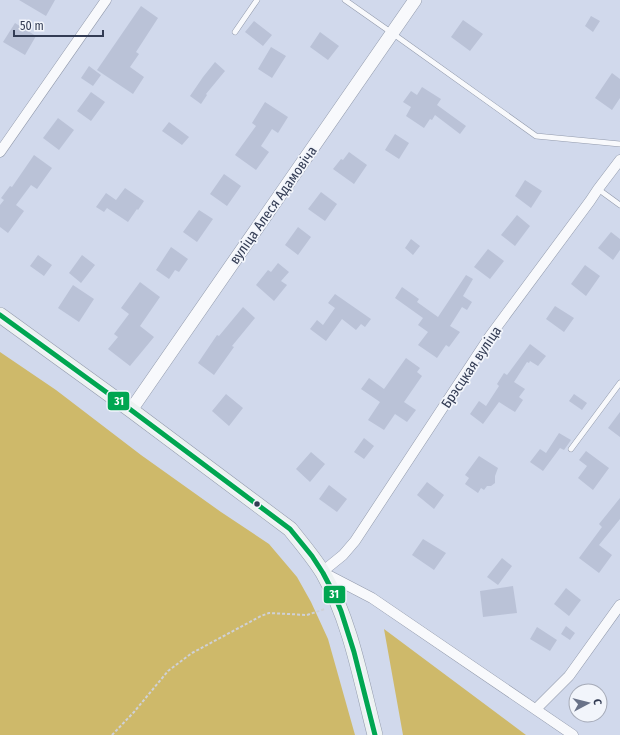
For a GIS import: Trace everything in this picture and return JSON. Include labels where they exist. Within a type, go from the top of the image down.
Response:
[{"type":"main road","points":[[0,315],[131,410],[290,529],[322,572],[338,604],[352,645],[375,735]]},
{"type":"street","points":[[0,152],[106,0]]},
{"type":"street","name":"вуліца Алеся Адамовіча","points":[[131,410],[415,0]]},
{"type":"street","name":"Брэсцкая вуліца","points":[[322,572],[343,555],[355,541],[490,336],[620,160]]},
{"type":"street","points":[[322,572],[372,598],[573,735]]},
{"type":"street","points":[[536,709],[569,676],[620,605]]},
{"type":"lane","points":[[235,32],[257,0]]},
{"type":"lane","points":[[345,0],[536,136],[620,144]]},
{"type":"lane","points":[[598,189],[620,205]]},
{"type":"lane","points":[[571,449],[620,383]]},
{"type":"path","points":[[112,735],[134,712],[168,671],[192,653],[269,613],[307,615],[338,604]]},
{"type":"shaded area","points":[[0,352],[56,390],[141,455],[269,544],[297,577],[311,602],[328,639],[355,735],[0,735]]},
{"type":"shaded area","points":[[384,629],[526,735],[403,735]]},
{"type":"building","points":[[19,0],[55,0],[46,16]]},
{"type":"building","points":[[141,6],[158,18],[136,52],[139,54],[130,67],[144,77],[133,94],[97,70]]},
{"type":"building","points":[[591,16],[600,21],[593,32],[585,26]]},
{"type":"building","points":[[463,20],[483,34],[470,51],[451,37]]},
{"type":"building","points":[[254,21],[272,35],[263,46],[245,32]]},
{"type":"building","points":[[15,23],[36,36],[25,55],[3,42]]},
{"type":"building","points":[[320,32],[339,46],[328,60],[310,47]]},
{"type":"building","points":[[271,47],[286,56],[272,78],[258,69]]},
{"type":"building","points":[[215,62],[225,71],[206,94],[207,95],[201,104],[190,96]]},
{"type":"building","points":[[89,66],[101,75],[93,86],[81,78]]},
{"type":"building","points":[[612,73],[620,79],[620,98],[612,110],[595,98]]},
{"type":"building","points":[[422,87],[441,99],[437,105],[466,126],[460,134],[435,115],[432,120],[430,119],[424,128],[406,116],[411,107],[403,102],[411,91],[417,95]]},
{"type":"building","points":[[91,92],[105,102],[91,121],[77,111]]},
{"type":"building","points":[[265,102],[288,117],[278,133],[272,129],[261,146],[269,152],[256,170],[235,155],[256,126],[252,123]]},
{"type":"building","points":[[58,118],[74,130],[59,150],[43,138]]},
{"type":"building","points":[[169,122],[189,137],[182,145],[162,131]]},
{"type":"building","points":[[395,134],[409,143],[399,159],[385,150]]},
{"type":"building","points":[[349,152],[367,165],[354,184],[333,169]]},
{"type":"building","points":[[34,155],[52,168],[37,189],[31,185],[16,205],[24,211],[8,233],[0,227],[0,205],[4,200],[1,198],[10,186],[12,187]]},
{"type":"building","points":[[224,174],[241,186],[227,206],[210,194]]},
{"type":"building","points":[[525,180],[542,191],[531,208],[515,196]]},
{"type":"building","points":[[125,188],[144,201],[128,222],[107,208],[104,212],[96,207],[106,193],[116,200]]},
{"type":"building","points":[[321,192],[337,204],[325,221],[308,209]]},
{"type":"building","points":[[199,210],[213,219],[197,242],[183,232]]},
{"type":"building","points":[[517,215],[530,226],[515,246],[501,235]]},
{"type":"building","points":[[298,227],[311,237],[298,255],[285,245]]},
{"type":"building","points":[[611,232],[620,239],[620,250],[613,260],[598,248]]},
{"type":"building","points":[[411,239],[420,246],[413,255],[405,248]]},
{"type":"building","points":[[171,247],[188,259],[179,272],[175,270],[169,279],[156,270]]},
{"type":"building","points":[[488,249],[504,261],[490,279],[474,267]]},
{"type":"building","points":[[38,255],[52,265],[44,276],[30,266]]},
{"type":"building","points":[[82,255],[95,265],[81,283],[69,273]]},
{"type":"building","points":[[278,263],[289,272],[281,281],[287,285],[274,301],[256,285],[268,270],[271,272]]},
{"type":"building","points":[[585,265],[600,276],[586,296],[571,284]]},
{"type":"building","points":[[466,275],[473,279],[463,296],[472,302],[467,310],[462,307],[450,326],[460,332],[449,347],[446,345],[437,358],[418,345],[428,332],[418,325],[423,318],[395,298],[402,287],[419,299],[417,302],[438,317]]},
{"type":"building","points":[[140,282],[160,297],[140,326],[154,337],[130,366],[108,349],[118,337],[114,334],[129,314],[121,308]]},
{"type":"building","points":[[73,285],[94,299],[79,322],[58,308]]},
{"type":"building","points":[[335,294],[371,319],[365,327],[361,324],[356,330],[342,319],[326,341],[310,329],[317,320],[323,325],[335,308],[328,303]]},
{"type":"building","points":[[555,306],[574,318],[564,332],[546,319]]},
{"type":"building","points":[[243,307],[255,318],[232,346],[234,347],[214,375],[198,363],[217,335],[219,336]]},
{"type":"building","points":[[530,344],[546,356],[538,366],[530,361],[529,363],[527,362],[514,382],[525,389],[519,397],[523,400],[515,412],[499,402],[483,424],[470,414],[479,401],[486,406],[499,386],[497,384],[504,373],[507,375]]},
{"type":"building","points":[[406,358],[420,368],[417,372],[422,376],[404,402],[416,410],[407,422],[395,414],[384,430],[368,420],[380,402],[361,389],[369,378],[384,389]]},
{"type":"building","points":[[226,394],[243,408],[229,426],[212,411]]},
{"type":"building","points":[[574,394],[587,403],[582,410],[569,401]]},
{"type":"building","points":[[620,412],[620,437],[608,428]]},
{"type":"building","points":[[559,433],[571,440],[564,450],[560,448],[543,471],[530,462],[540,449],[546,453]]},
{"type":"building","points":[[364,438],[374,446],[364,459],[354,452]]},
{"type":"building","points":[[586,451],[609,468],[593,490],[578,478],[587,466],[579,460]]},
{"type":"building","points":[[311,452],[325,464],[310,482],[296,469]]},
{"type":"building","points":[[479,456],[498,468],[495,476],[495,483],[491,486],[487,486],[484,490],[481,488],[478,493],[465,484],[469,478],[465,475]]},
{"type":"building","points":[[427,482],[444,495],[434,509],[417,495]]},
{"type":"building","points":[[329,485],[347,499],[337,512],[319,499]]},
{"type":"building","points":[[620,498],[620,519],[599,545],[612,555],[599,573],[579,558],[602,527],[599,524]]},
{"type":"building","points":[[423,539],[446,553],[434,570],[412,555]]},
{"type":"building","points":[[502,558],[512,566],[498,585],[487,577]]},
{"type":"building","points":[[513,586],[517,613],[483,617],[480,591]]},
{"type":"building","points":[[566,588],[581,600],[569,616],[554,604]]},
{"type":"building","points":[[566,626],[575,633],[570,640],[561,634]]},
{"type":"building","points":[[537,627],[557,640],[550,651],[530,639]]},
{"type":"transit line","name":"31","points":[[0,315],[131,410],[290,529],[312,556],[323,573],[341,611],[354,652],[375,735]]}]
